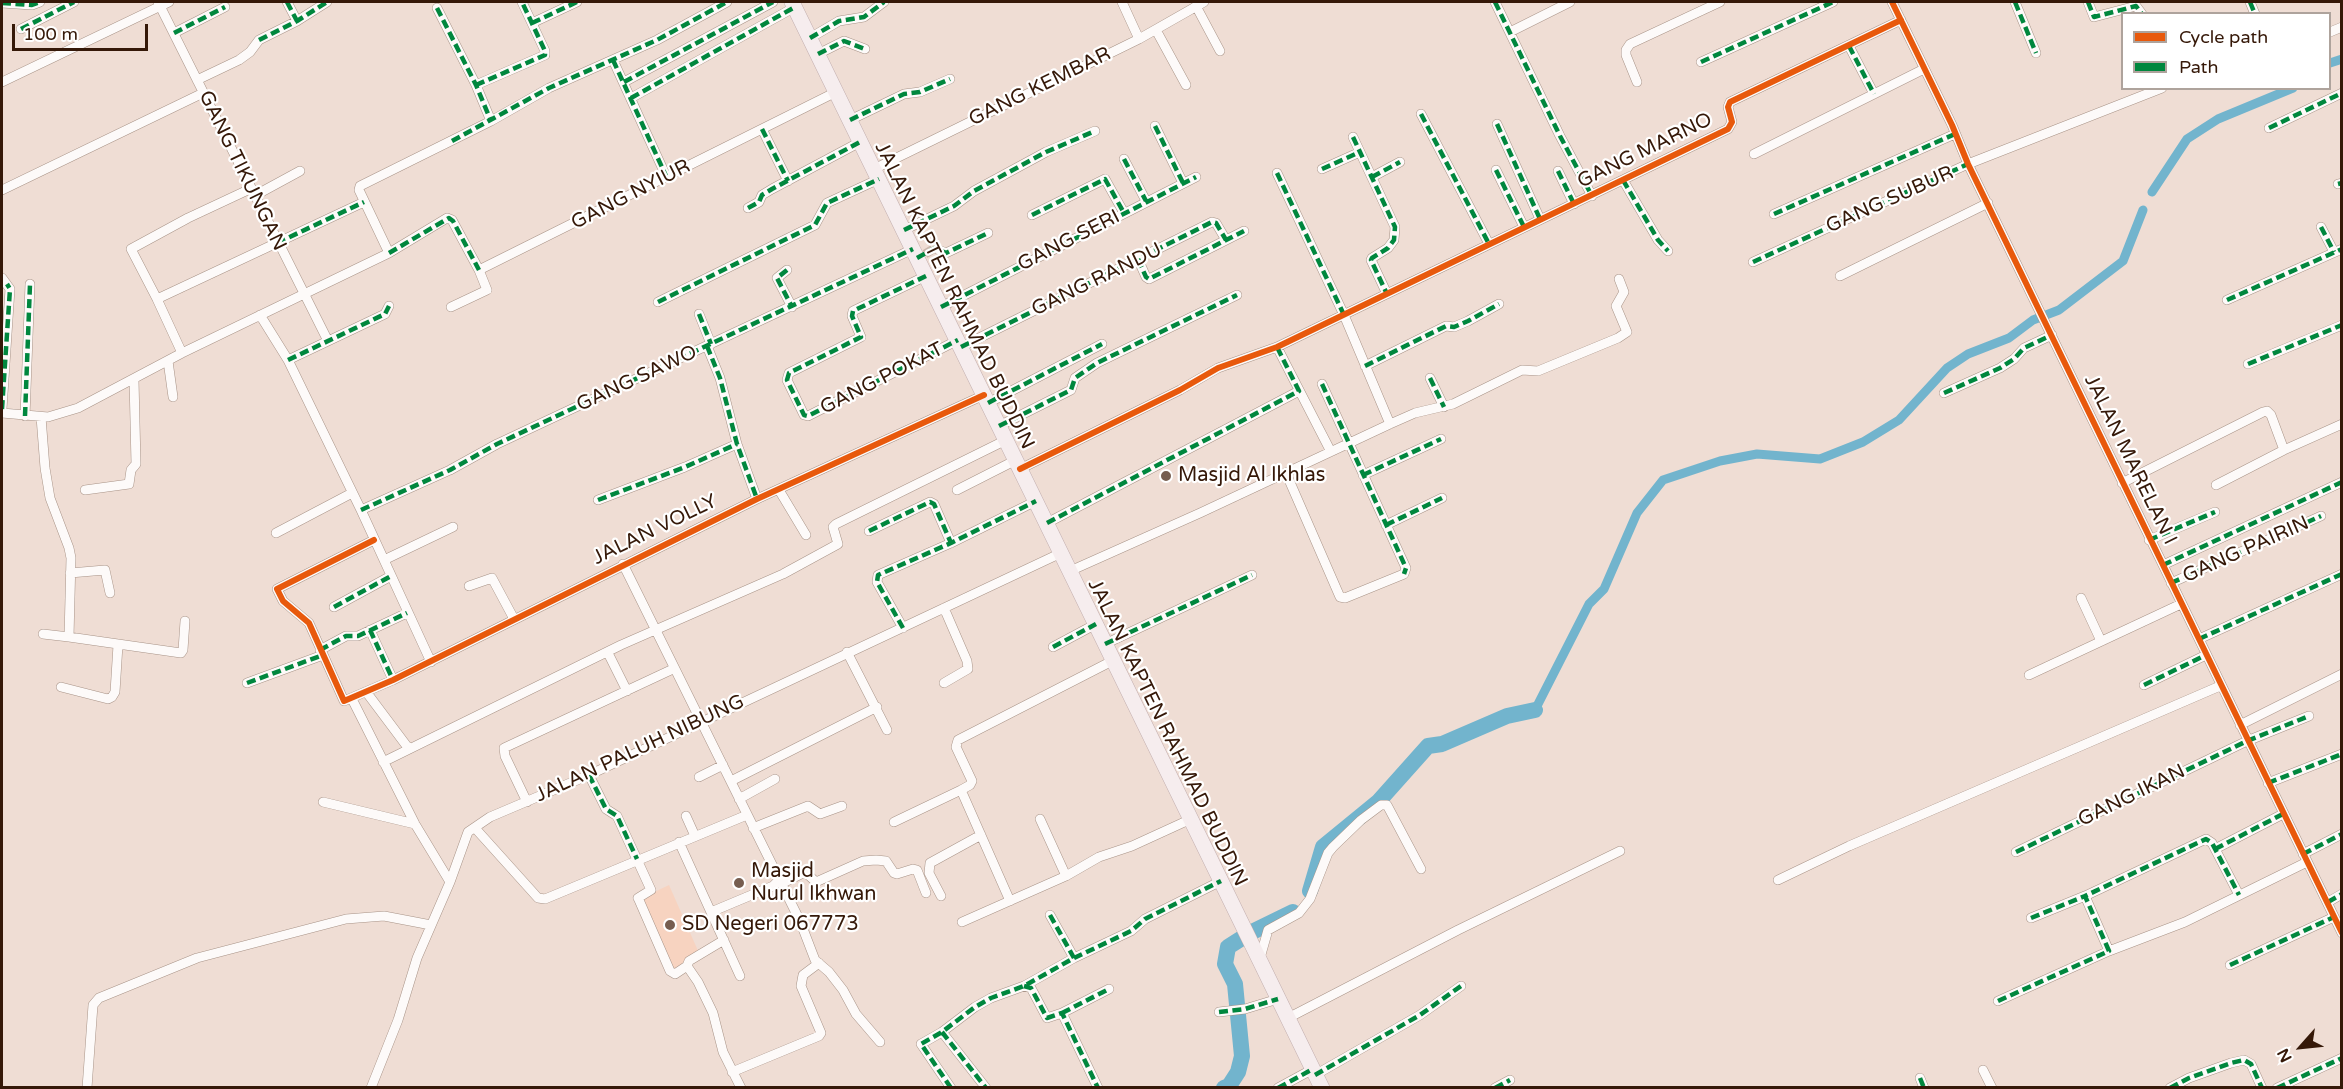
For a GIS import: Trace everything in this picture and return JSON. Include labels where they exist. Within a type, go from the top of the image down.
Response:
[{"type":"main road","name":"JALAN KAPTEN RAHMAD BUDDIN","points":[[794,4],[904,230],[918,253],[941,307],[1317,1077]]},
{"type":"street","points":[[2,3],[32,5],[40,2]]},
{"type":"street","points":[[21,29],[74,2]]},
{"type":"street","points":[[286,2],[297,21]]},
{"type":"street","points":[[197,80],[248,54],[259,40],[297,21],[327,2]]},
{"type":"street","points":[[476,85],[545,55],[522,2]]},
{"type":"street","points":[[532,23],[577,2]]},
{"type":"street","points":[[389,253],[359,190],[363,184],[491,121],[549,88],[657,40],[727,2]]},
{"type":"street","points":[[624,82],[773,2]]},
{"type":"street","points":[[810,38],[839,21],[864,17],[884,2]]},
{"type":"street","points":[[1122,2],[1139,39]]},
{"type":"street","points":[[1495,2],[1592,196]]},
{"type":"street","points":[[1510,32],[1570,2]]},
{"type":"street","points":[[1637,82],[1626,55],[1630,44],[1720,2]]},
{"type":"street","points":[[1701,62],[1833,2]]},
{"type":"street","name":"JALAN MARELAN I","points":[[1894,2],[1968,164],[2342,933]]},
{"type":"street","points":[[2015,2],[2036,53]]},
{"type":"street","points":[[2088,2],[2094,17],[2136,6],[2141,12]]},
{"type":"street","points":[[2,82],[163,3]]},
{"type":"street","name":"GANG TIKUNGAN","points":[[163,3],[174,33],[203,93],[328,340]]},
{"type":"street","points":[[631,98],[794,4]]},
{"type":"street","points":[[1200,4],[1220,51]]},
{"type":"street","name":"GANG KEMBAR","points":[[658,302],[814,225],[827,203],[877,174],[1139,39],[1200,4]]},
{"type":"street","points":[[174,33],[225,7]]},
{"type":"street","points":[[437,8],[476,85],[491,121]]},
{"type":"street","name":"GANG MARNO","points":[[957,490],[1180,390],[1218,368],[1277,347],[1728,129],[1732,120],[1728,107],[1730,102],[1901,20]]},
{"type":"street","points":[[1156,30],[1186,85]]},
{"type":"street","points":[[818,54],[844,41],[865,48]]},
{"type":"street","points":[[1849,46],[1874,94]]},
{"type":"street","points":[[613,60],[666,176]]},
{"type":"street","points":[[1754,154],[1924,69]]},
{"type":"street","points":[[850,120],[904,94],[920,92],[950,79]]},
{"type":"street","name":"GANG SUBUR","points":[[1753,262],[1968,164],[2157,90]]},
{"type":"street","name":"GANG NYIUR","points":[[479,270],[836,92]]},
{"type":"street","points":[[2,189],[203,93]]},
{"type":"street","points":[[2269,128],[2342,93]]},
{"type":"street","points":[[1421,114],[1489,244]]},
{"type":"street","points":[[1497,124],[1540,219]]},
{"type":"street","points":[[1155,126],[1183,183]]},
{"type":"street","points":[[762,129],[788,181]]},
{"type":"street","points":[[904,230],[954,206],[975,191],[1047,152],[1095,131]]},
{"type":"street","points":[[1774,214],[1955,134]]},
{"type":"street","points":[[1353,137],[1395,227],[1394,240],[1388,249],[1371,260],[1387,294]]},
{"type":"street","points":[[748,208],[759,202],[766,192],[861,142]]},
{"type":"street","points":[[1322,169],[1360,152]]},
{"type":"street","points":[[1124,159],[1146,201]]},
{"type":"street","points":[[1372,177],[1401,162]]},
{"type":"street","points":[[1496,170],[1524,227]]},
{"type":"street","points":[[182,353],[158,299],[131,249],[188,218],[300,171]]},
{"type":"street","points":[[1558,171],[1574,204]]},
{"type":"street","points":[[1277,173],[1344,315],[1390,424]]},
{"type":"street","name":"GANG SERI","points":[[941,307],[1196,177]]},
{"type":"street","points":[[1032,215],[1105,179],[1124,213]]},
{"type":"street","points":[[1623,180],[1658,240],[1668,251]]},
{"type":"street","points":[[158,299],[364,202]]},
{"type":"street","points":[[1840,276],[1988,203]]},
{"type":"street","points":[[2,413],[41,417],[58,415],[78,408],[182,353],[389,253],[449,218],[453,221],[479,270],[487,290],[451,307]]},
{"type":"street","name":"GANG RANDU","points":[[959,344],[1212,222],[1216,223],[1226,240]]},
{"type":"street","points":[[2226,300],[2338,251],[2321,227]]},
{"type":"street","points":[[1138,259],[1149,279],[1244,231]]},
{"type":"street","points":[[939,250],[946,253],[988,233]]},
{"type":"street","name":"GANG SAWO","points":[[361,510],[450,470],[497,444],[709,345],[918,253]]},
{"type":"street","points":[[787,270],[777,278],[792,307]]},
{"type":"street","name":"GANG POKAT","points":[[926,276],[853,311],[852,316],[861,337],[788,374],[787,381],[806,416],[959,344]]},
{"type":"street","points":[[2,278],[10,290],[2,408]]},
{"type":"street","points":[[1070,571],[1286,473],[1349,441],[1415,413],[1444,407],[1522,370],[1538,371],[1625,334],[1627,329],[1616,306],[1624,292],[1619,279]]},
{"type":"street","points":[[25,416],[30,284]]},
{"type":"street","points":[[383,762],[608,652],[783,574],[831,549],[839,543],[833,527],[836,524],[1003,433],[1071,390],[1075,378],[1097,363],[1237,295]]},
{"type":"street","points":[[1365,366],[1446,326],[1454,327],[1468,321],[1499,304]]},
{"type":"street","points":[[288,360],[386,314],[388,306]]},
{"type":"street","points":[[699,314],[720,378],[737,444],[757,499]]},
{"type":"street","points":[[260,315],[288,360],[361,510],[430,662]]},
{"type":"street","points":[[2248,364],[2342,325]]},
{"type":"street","points":[[1944,393],[2000,368],[2014,359],[2024,348],[2051,332]]},
{"type":"street","name":"JALAN VOLLY","points":[[348,700],[367,693],[622,564],[757,499],[986,399],[1102,344]]},
{"type":"street","points":[[1277,347],[1330,450]]},
{"type":"street","points":[[168,361],[173,397]]},
{"type":"street","points":[[1430,378],[1444,407]]},
{"type":"street","points":[[85,490],[129,483],[131,470],[136,464],[134,380]]},
{"type":"street","points":[[1286,473],[1340,597],[1346,598],[1404,574],[1406,568],[1322,384]]},
{"type":"street","points":[[1047,524],[1299,391]]},
{"type":"street","points":[[2122,483],[2267,411],[2271,415],[2284,450]]},
{"type":"street","points":[[41,417],[50,498],[69,548],[69,637]]},
{"type":"street","points":[[2216,485],[2284,450],[2342,424]]},
{"type":"street","points":[[1364,474],[1441,438]]},
{"type":"street","points":[[598,500],[685,467],[737,444]]},
{"type":"street","points":[[2163,565],[2342,482]]},
{"type":"street","points":[[778,490],[806,535]]},
{"type":"street","points":[[276,533],[352,493]]},
{"type":"street","points":[[1386,525],[1442,498]]},
{"type":"street","points":[[901,629],[877,582],[878,575],[951,543],[1036,501]]},
{"type":"street","points":[[869,531],[930,502],[934,504],[951,543]]},
{"type":"street","points":[[2149,540],[2215,512]]},
{"type":"street","name":"GANG PAIRIN","points":[[2171,583],[2320,516]]},
{"type":"street","points":[[384,560],[453,527]]},
{"type":"street","points":[[374,540],[277,588],[277,593],[283,601],[307,620],[415,824],[450,882]]},
{"type":"street","name":"JALAN PALUH NIBUNG","points":[[370,1088],[398,1020],[417,958],[450,882],[468,832],[490,817],[588,775],[1061,553]]},
{"type":"street","points":[[622,564],[800,921],[810,950],[843,990],[866,1026],[878,1040]]},
{"type":"street","points":[[70,573],[105,570],[110,593]]},
{"type":"street","points":[[2199,639],[2342,574]]},
{"type":"street","points":[[1105,644],[1252,575]]},
{"type":"street","points":[[334,607],[391,576]]},
{"type":"street","points":[[469,586],[492,578],[514,619]]},
{"type":"street","points":[[2081,598],[2101,641]]},
{"type":"street","points":[[2029,675],[2181,604]]},
{"type":"street","points":[[944,608],[968,669],[944,683]]},
{"type":"street","points":[[247,683],[322,652],[346,636],[356,636],[407,612]]},
{"type":"street","points":[[44,634],[118,645],[147,646],[181,653],[185,621]]},
{"type":"street","points":[[1053,646],[1096,624]]},
{"type":"street","points":[[370,630],[393,680]]},
{"type":"street","points":[[61,687],[108,699],[112,697],[115,692],[118,645]]},
{"type":"street","points":[[608,652],[627,691]]},
{"type":"street","points":[[847,652],[887,729]]},
{"type":"street","points":[[2144,685],[2206,655]]},
{"type":"street","points":[[894,822],[970,785],[972,781],[956,747],[958,740],[1114,660]]},
{"type":"street","points":[[527,802],[505,756],[504,748],[673,669]]},
{"type":"street","points":[[2240,725],[2342,674]]},
{"type":"street","points":[[1778,880],[1849,846],[2220,686]]},
{"type":"street","points":[[367,693],[409,749]]},
{"type":"street","points":[[731,781],[877,707]]},
{"type":"street","name":"GANG IKAN","points":[[2016,852],[2247,741],[2309,716]]},
{"type":"street","points":[[2268,783],[2342,754]]},
{"type":"street","points":[[699,777],[723,765]]},
{"type":"street","points":[[588,775],[606,808],[617,816],[651,890],[638,897],[670,971],[675,974],[689,962],[724,940]]},
{"type":"street","points":[[739,799],[775,779]]},
{"type":"street","points":[[961,790],[1010,901]]},
{"type":"street","points":[[323,802],[415,824]]},
{"type":"street","points":[[1260,958],[1268,930],[1299,913],[1310,899],[1322,867],[1333,847],[1361,820],[1381,805],[1387,805],[1421,868]]},
{"type":"street","points":[[753,828],[808,806],[820,814],[842,806]]},
{"type":"street","points":[[2215,849],[2283,814]]},
{"type":"street","points":[[475,828],[538,898],[545,899],[747,815]]},
{"type":"street","points":[[686,816],[695,836]]},
{"type":"street","points":[[1040,819],[1066,876]]},
{"type":"street","points":[[963,922],[1066,876],[1099,857],[1132,846],[1191,819]]},
{"type":"street","points":[[1998,1001],[2109,951],[2185,922],[2239,895],[2342,834]]},
{"type":"street","points":[[941,896],[929,873],[930,863],[981,835]]},
{"type":"street","points":[[2031,918],[2085,896],[2206,839],[2215,849],[2239,895]]},
{"type":"street","points":[[680,842],[740,976]]},
{"type":"street","points":[[1287,1018],[1458,930],[1620,851]]},
{"type":"street","points":[[711,912],[806,872],[816,882],[863,861],[886,861],[897,874],[917,870],[926,893]]},
{"type":"street","points":[[951,1088],[921,1044],[991,998],[1024,986],[1074,958],[1113,941],[1131,931],[1145,919],[1221,881]]},
{"type":"street","points":[[2328,902],[2342,894]]},
{"type":"street","points":[[2085,896],[2109,951]]},
{"type":"street","points":[[1050,915],[1074,958]]},
{"type":"street","points":[[87,1088],[93,1005],[99,998],[197,958],[346,919],[384,916],[431,925]]},
{"type":"street","points":[[2230,965],[2334,917]]},
{"type":"street","points":[[732,1072],[819,1036],[821,1033],[801,986],[803,975],[817,961]]},
{"type":"street","points":[[687,966],[707,997],[718,1027],[723,1052],[741,1088]]},
{"type":"street","points":[[1024,986],[1031,988],[1047,1018],[1062,1013],[1108,989]]},
{"type":"street","points":[[1278,1088],[1317,1077],[1420,1015],[1461,986]]},
{"type":"street","points":[[1219,1012],[1245,1009],[1278,999]]},
{"type":"street","points":[[1062,1013],[1098,1088]]},
{"type":"street","points":[[942,1032],[986,1088]]},
{"type":"street","points":[[2277,1088],[2342,1058]]},
{"type":"street","points":[[2170,1088],[2189,1078],[2244,1060],[2251,1064],[2262,1088]]},
{"type":"street","points":[[1983,1070],[1992,1088]]},
{"type":"street","points":[[1496,1088],[1510,1080]]},
{"type":"shaded area","name":"SD Negeri 067773","points":[[669,885],[699,953],[674,972],[642,898]]},
{"type":"waterway","points":[[2331,63],[2342,59]]},
{"type":"waterway","points":[[2152,192],[2187,139],[2218,119],[2288,90]]},
{"type":"waterway","points":[[1535,710],[1589,604],[1604,589],[1637,513],[1663,480],[1720,461],[1757,454],[1820,459],[1863,442],[1899,420],[1947,368],[1968,354],[2009,338],[2033,320],[2059,310],[2123,261],[2143,210]]},
{"type":"waterway","points":[[1310,891],[1323,847],[1378,802],[1428,746],[1442,744],[1507,716],[1535,710]]},
{"type":"waterway","points":[[1224,1088],[1229,1086],[1238,1072],[1242,1056],[1235,984],[1225,964],[1228,947],[1250,933],[1293,912]]},
{"type":"tunnel","points":[[925,254],[935,248],[939,250]]},
{"type":"marked path","points":[[2,3],[32,5],[40,2]]},
{"type":"marked path","points":[[21,29],[74,2]]},
{"type":"marked path","points":[[287,2],[297,21]]},
{"type":"marked path","points":[[259,40],[297,21],[327,2]]},
{"type":"marked path","points":[[476,85],[545,55],[522,2]]},
{"type":"marked path","points":[[532,23],[577,2]]},
{"type":"marked path","points":[[452,141],[549,88],[657,40],[727,2]]},
{"type":"marked path","points":[[624,82],[773,2]]},
{"type":"marked path","points":[[810,38],[839,21],[864,17],[884,2]]},
{"type":"marked path","points":[[1495,2],[1592,196]]},
{"type":"marked path","points":[[1701,62],[1833,2]]},
{"type":"marked path","points":[[2015,2],[2036,53]]},
{"type":"marked path","points":[[2088,2],[2094,17],[2136,6],[2140,12]]},
{"type":"marked path","points":[[2250,2],[2254,12]]},
{"type":"marked path","points":[[174,33],[225,7]]},
{"type":"marked path","points":[[631,98],[795,7]]},
{"type":"marked path","points":[[437,8],[476,85],[491,121]]},
{"type":"marked path","points":[[818,54],[844,41],[865,49]]},
{"type":"marked path","points":[[1849,46],[1874,94]]},
{"type":"marked path","points":[[613,60],[666,176]]},
{"type":"marked path","points":[[850,120],[904,94],[920,92],[950,79]]},
{"type":"marked path","points":[[2269,128],[2342,93]]},
{"type":"marked path","points":[[1421,114],[1489,244]]},
{"type":"marked path","points":[[1497,124],[1540,219]]},
{"type":"marked path","points":[[1155,126],[1183,183]]},
{"type":"marked path","points":[[762,129],[788,181]]},
{"type":"marked path","points":[[904,230],[954,206],[974,191],[1046,152],[1095,131]]},
{"type":"marked path","points":[[1774,214],[1955,134]]},
{"type":"marked path","points":[[1353,137],[1395,227],[1394,240],[1388,248],[1371,260],[1387,294]]},
{"type":"marked path","points":[[748,208],[759,202],[762,195],[772,189],[860,142]]},
{"type":"marked path","points":[[1322,169],[1360,152]]},
{"type":"marked path","points":[[1124,159],[1146,201]]},
{"type":"marked path","points":[[1372,177],[1400,162]]},
{"type":"marked path","points":[[1753,262],[1968,164]]},
{"type":"marked path","points":[[1496,170],[1524,227]]},
{"type":"marked path","points":[[1558,171],[1574,204]]},
{"type":"marked path","points":[[1277,173],[1344,315]]},
{"type":"marked path","points":[[941,307],[1196,177]]},
{"type":"marked path","points":[[658,302],[815,225],[827,203],[879,179]]},
{"type":"marked path","points":[[1032,215],[1105,179],[1124,213]]},
{"type":"marked path","points":[[1623,180],[1658,240],[1668,251]]},
{"type":"marked path","points":[[2338,184],[2342,183]]},
{"type":"marked path","points":[[277,243],[364,202]]},
{"type":"marked path","points":[[389,253],[449,218],[453,221],[479,270]]},
{"type":"marked path","points":[[961,347],[1212,222],[1216,223],[1226,240]]},
{"type":"marked path","points":[[2321,227],[2334,252]]},
{"type":"marked path","points":[[1138,259],[1149,279],[1244,231]]},
{"type":"marked path","points":[[917,258],[935,248],[946,253],[988,233]]},
{"type":"marked path","points":[[361,510],[450,470],[497,444],[913,249]]},
{"type":"marked path","points":[[2227,300],[2342,249]]},
{"type":"marked path","points":[[787,270],[777,278],[792,307]]},
{"type":"marked path","points":[[926,276],[853,311],[852,316],[861,337],[789,373],[787,380],[804,415],[808,416],[958,340]]},
{"type":"marked path","points":[[2,409],[10,289],[7,284]]},
{"type":"marked path","points":[[25,416],[30,284]]},
{"type":"marked path","points":[[999,426],[1071,390],[1075,378],[1097,363],[1237,295]]},
{"type":"marked path","points":[[1365,366],[1446,326],[1454,327],[1468,321],[1499,304]]},
{"type":"marked path","points":[[288,360],[385,314],[389,306]]},
{"type":"marked path","points":[[699,314],[711,344]]},
{"type":"marked path","points":[[2248,364],[2342,325]]},
{"type":"marked path","points":[[1944,393],[2000,368],[2014,359],[2024,348],[2052,335]]},
{"type":"marked path","points":[[988,403],[1102,344]]},
{"type":"marked path","points":[[707,346],[720,378],[737,444],[757,499]]},
{"type":"marked path","points":[[1047,523],[1299,391],[1277,347]]},
{"type":"marked path","points":[[1430,378],[1444,407]]},
{"type":"marked path","points":[[1322,384],[1406,568],[1404,574]]},
{"type":"marked path","points":[[1363,475],[1441,439]]},
{"type":"marked path","points":[[598,500],[685,467],[737,444]]},
{"type":"marked path","points":[[2163,565],[2342,482]]},
{"type":"marked path","points":[[1386,525],[1442,498]]},
{"type":"marked path","points":[[903,628],[877,582],[878,575],[951,543],[1036,501]]},
{"type":"marked path","points":[[869,531],[930,502],[934,504],[951,543]]},
{"type":"marked path","points":[[2149,540],[2215,512]]},
{"type":"marked path","points":[[2171,583],[2321,516]]},
{"type":"marked path","points":[[2199,639],[2342,574]]},
{"type":"marked path","points":[[1105,644],[1252,575]]},
{"type":"marked path","points":[[334,607],[391,576]]},
{"type":"marked path","points":[[320,650],[346,636],[358,636],[407,613]]},
{"type":"marked path","points":[[1053,647],[1096,624]]},
{"type":"marked path","points":[[370,630],[393,680]]},
{"type":"marked path","points":[[247,683],[323,655]]},
{"type":"marked path","points":[[2144,685],[2206,655]]},
{"type":"marked path","points":[[2016,852],[2247,741],[2309,716]]},
{"type":"marked path","points":[[2268,783],[2342,754]]},
{"type":"marked path","points":[[589,775],[606,809],[617,816],[637,859]]},
{"type":"marked path","points":[[2215,849],[2283,814]]},
{"type":"marked path","points":[[2303,854],[2342,834]]},
{"type":"marked path","points":[[1998,1001],[2109,951],[2085,896],[2206,839],[2212,843],[2239,895]]},
{"type":"marked path","points":[[951,1088],[921,1044],[991,998],[1024,986],[1074,958],[1131,931],[1145,919],[1221,881]]},
{"type":"marked path","points":[[2328,902],[2342,894]]},
{"type":"marked path","points":[[2031,918],[2085,896]]},
{"type":"marked path","points":[[1050,915],[1074,958]]},
{"type":"marked path","points":[[2230,965],[2334,917]]},
{"type":"marked path","points":[[1024,986],[1031,988],[1047,1018],[1062,1013],[1098,1088]]},
{"type":"marked path","points":[[1315,1075],[1420,1015],[1461,986]]},
{"type":"marked path","points":[[1062,1013],[1109,989]]},
{"type":"marked path","points":[[1219,1012],[1245,1009],[1278,999]]},
{"type":"marked path","points":[[942,1032],[986,1088]]},
{"type":"marked path","points":[[2277,1088],[2342,1058]]},
{"type":"marked path","points":[[2170,1088],[2189,1078],[2244,1060],[2251,1064],[2262,1088]]},
{"type":"marked path","points":[[1278,1088],[1313,1069]]},
{"type":"marked path","points":[[1920,1078],[1924,1088]]},
{"type":"marked path","points":[[1495,1088],[1510,1080]]},
{"type":"cycle path","points":[[1892,2],[1952,125],[1968,164],[2342,933]]},
{"type":"cycle path","points":[[1020,469],[1180,390],[1218,368],[1277,347],[1728,129],[1732,122],[1728,107],[1730,102],[1901,20]]},
{"type":"cycle path","points":[[374,540],[277,589],[283,601],[309,623],[344,701],[393,680],[757,499],[984,395]]},
{"type":"place","name":"Masjid Al Ikhlas","points":[[1166,476]]},
{"type":"place","name":"Masjid Nurul Ikhwan","points":[[739,883]]},
{"type":"place","name":"SD Negeri 067773","points":[[670,925]]}]
